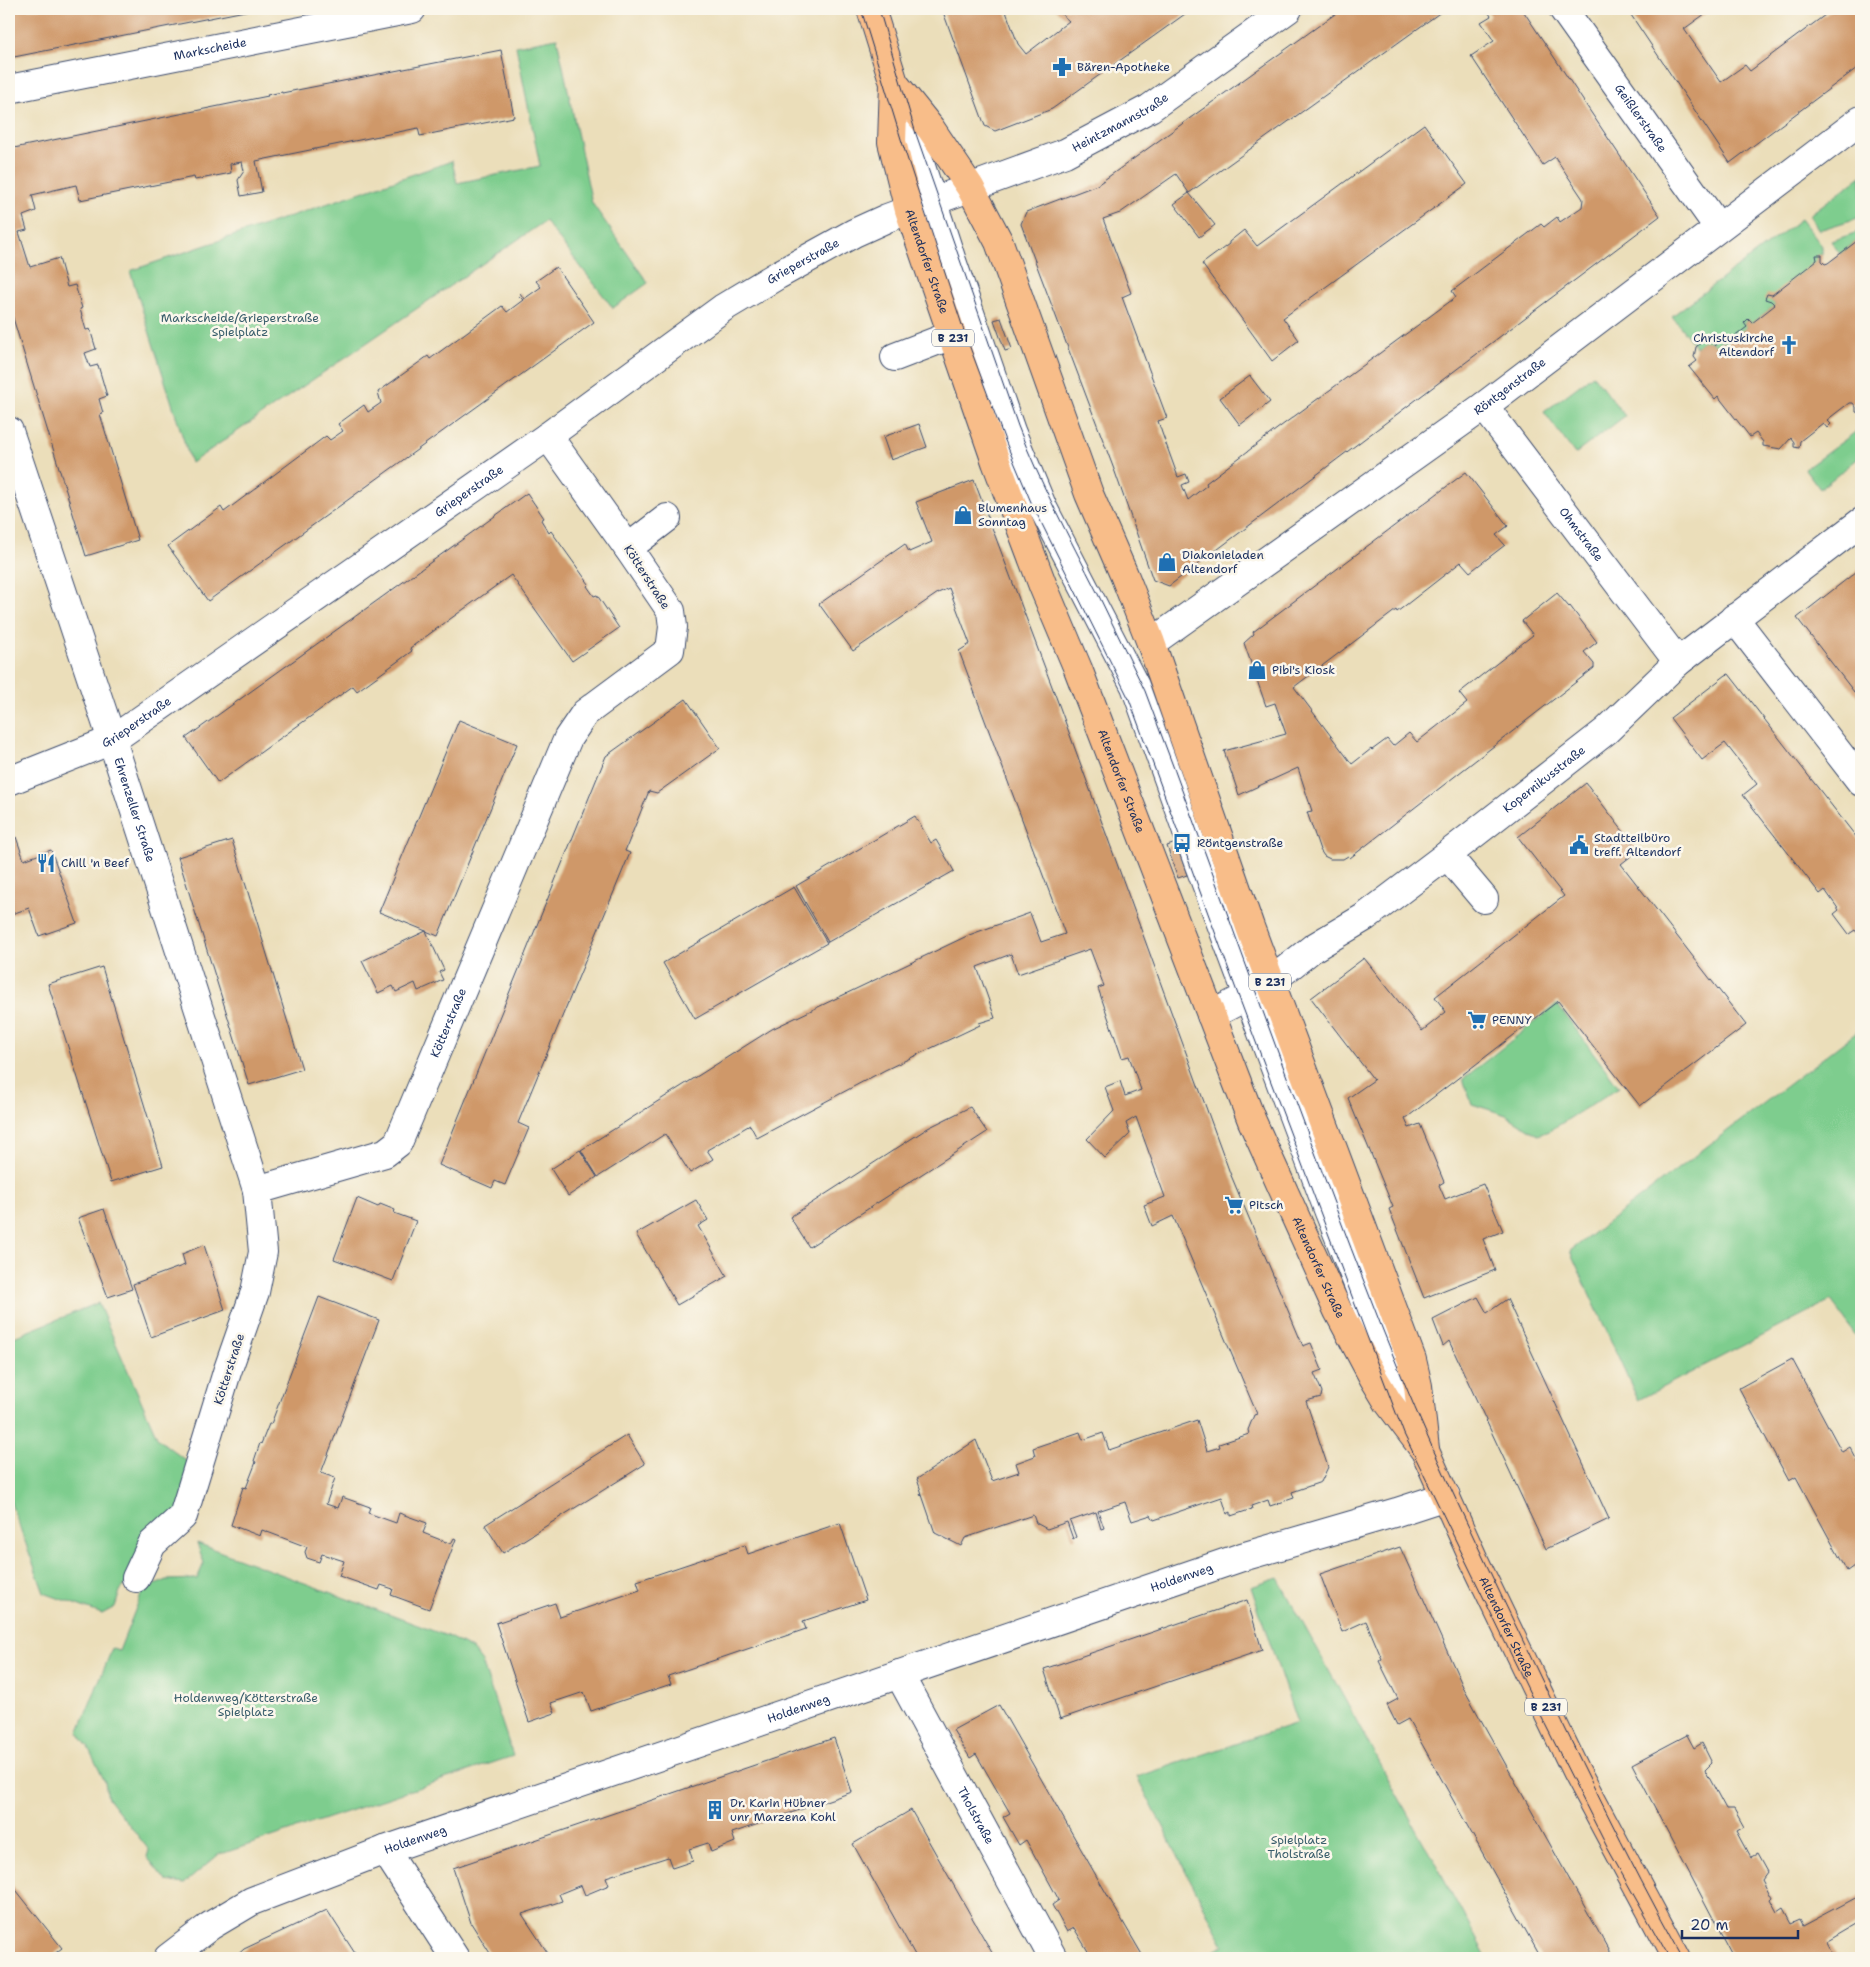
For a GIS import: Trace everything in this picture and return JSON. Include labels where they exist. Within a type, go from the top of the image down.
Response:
[{"type":"main road","name":"Altendorfer Straße","points":[[871,9],[894,83],[892,142],[920,205],[952,335],[996,462],[1043,586],[1078,669],[1252,1121],[1338,1311],[1383,1394],[1425,1451],[1576,1771],[1676,1958]]},
{"type":"main road","name":"Altendorfer Straße","points":[[894,83],[931,129],[970,187],[999,242],[1089,494],[1151,643],[1259,988],[1412,1360],[1418,1386],[1425,1451]]},
{"type":"street","name":"Markscheide","points":[[9,89],[412,9]]},
{"type":"street","name":"Heintzmannstraße","points":[[920,205],[1065,153],[1150,108],[1288,9]]},
{"type":"street","name":"Geißlerstraße","points":[[1563,9],[1718,227]]},
{"type":"street","name":"Röntgenstraße","points":[[1151,643],[1484,406],[1861,120]]},
{"type":"street","name":"Grieperstraße","points":[[9,781],[112,740],[548,436],[723,308],[854,233],[920,205]]},
{"type":"street","points":[[920,205],[1043,508],[1135,686],[1259,988]]},
{"type":"street","points":[[895,357],[952,335]]},
{"type":"street","name":"Ohmstraße","points":[[1484,406],[1678,662]]},
{"type":"street","name":"Ehrenzeller Straße","points":[[9,431],[112,740],[257,1190]]},
{"type":"street","name":"Kötterstraße","points":[[136,1578],[152,1544],[183,1516],[227,1372],[255,1292],[264,1252],[257,1190],[385,1153],[398,1143],[568,738],[585,713],[670,650],[673,627],[670,611],[628,548],[548,436]]},
{"type":"street","points":[[628,548],[666,518]]},
{"type":"street","name":"Kopernikusstraße","points":[[1211,1015],[1259,988],[1313,948],[1365,917],[1448,856],[1606,731],[1678,662],[1734,618],[1759,602],[1861,522]]},
{"type":"street","points":[[1734,618],[1861,782]]},
{"type":"street","points":[[1448,856],[1484,899]]},
{"type":"street","name":"Holdenweg","points":[[168,1958],[210,1926],[252,1901],[385,1850],[1242,1557],[1446,1496]]},
{"type":"street","name":"Tholstraße","points":[[899,1674],[1053,1958]]},
{"type":"street","points":[[385,1850],[455,1958]]},
{"type":"green space","name":"Markscheide/Grieperstraße Spielplatz","points":[[557,38],[592,203],[648,283],[613,308],[545,221],[191,463],[130,271],[452,161],[457,183],[540,166],[516,46]]},
{"type":"green space","points":[[1861,176],[1861,217],[1819,230],[1809,215]]},
{"type":"green space","points":[[1801,219],[1822,246],[1822,255],[1817,255],[1817,260],[1771,301],[1775,305],[1752,323],[1748,319],[1744,323],[1747,327],[1725,344],[1722,340],[1715,346],[1712,342],[1703,341],[1696,347],[1672,316]]},
{"type":"green space","points":[[1861,231],[1861,242],[1857,241],[1840,254],[1831,241]]},
{"type":"green space","points":[[1593,375],[1625,416],[1575,454],[1544,412]]},
{"type":"green space","points":[[1861,428],[1861,456],[1820,489],[1805,469]]},
{"type":"green space","points":[[1557,1004],[1619,1087],[1551,1130],[1538,1135],[1506,1115],[1472,1104],[1463,1079]]},
{"type":"green space","points":[[1861,1029],[1861,1343],[1831,1300],[1638,1400],[1570,1251]]},
{"type":"green space","points":[[98,1303],[158,1439],[194,1467],[179,1513],[120,1591],[115,1607],[102,1614],[44,1593],[9,1498],[9,1339]]},
{"type":"green space","name":"Holdenweg/Kötterstraße Spielplatz","points":[[197,1543],[447,1636],[472,1649],[482,1662],[513,1756],[218,1855],[184,1884],[166,1881],[147,1857],[149,1850],[108,1798],[105,1782],[88,1747],[78,1733],[112,1649],[119,1651],[143,1590],[167,1580],[197,1579],[204,1563]]},
{"type":"green space","name":"Spielplatz Tholstraße","points":[[1278,1578],[1487,1958],[1199,1958],[1224,1945],[1137,1777],[1297,1723],[1251,1587]]},
{"type":"building","points":[[9,9],[250,9],[250,10],[9,58]]},
{"type":"building","points":[[942,9],[1005,9],[1018,44],[1026,54],[1069,21],[1056,9],[1192,9],[1052,109],[995,131],[985,126]]},
{"type":"building","points":[[1342,9],[1445,9],[1189,193],[1176,174],[1120,213],[1103,219],[1131,293],[1122,297],[1167,418],[1158,421],[1178,477],[1186,474],[1189,482],[1182,485],[1188,500],[1207,485],[1206,483],[1277,429],[1456,297],[1452,291],[1541,224],[1544,227],[1557,217],[1560,222],[1582,207],[1583,199],[1555,157],[1543,165],[1471,56],[1494,41],[1481,22],[1491,16],[1486,9],[1522,9],[1660,216],[1169,586],[1153,580],[1115,472],[1021,224],[1026,212],[1097,185]]},
{"type":"building","points":[[1627,9],[1708,9],[1709,11],[1684,29],[1721,82],[1745,65],[1750,71],[1833,9],[1861,9],[1861,65],[1730,163]]},
{"type":"building","points":[[501,50],[514,117],[420,136],[418,128],[256,161],[262,192],[241,196],[238,180],[244,171],[242,162],[230,164],[231,173],[195,180],[194,177],[80,200],[76,185],[32,195],[36,211],[23,216],[27,230],[19,232],[30,267],[59,258],[67,287],[75,285],[86,330],[90,329],[96,349],[85,353],[90,367],[98,365],[107,396],[99,399],[103,413],[100,414],[138,540],[86,556],[9,305],[9,149],[267,95]]},
{"type":"building","points":[[1424,124],[1467,184],[1283,318],[1299,340],[1272,361],[1202,264],[1244,230],[1257,246]]},
{"type":"building","points":[[1189,193],[1215,225],[1199,237],[1174,204]]},
{"type":"building","name":"Christuskirche Altendorf","points":[[1857,241],[1861,242],[1860,413],[1856,412],[1856,407],[1853,403],[1849,403],[1827,420],[1831,424],[1827,428],[1823,423],[1800,441],[1799,448],[1794,447],[1794,442],[1791,438],[1781,449],[1763,446],[1763,442],[1756,433],[1750,437],[1718,396],[1715,399],[1689,367],[1697,361],[1694,357],[1696,347],[1703,341],[1712,342],[1715,346],[1722,340],[1725,344],[1747,327],[1744,323],[1748,319],[1752,323],[1775,305],[1765,299],[1767,294],[1772,295],[1817,260],[1816,255],[1822,255],[1822,261],[1825,264],[1828,263]]},
{"type":"building","points":[[556,267],[594,322],[208,601],[168,546],[221,507],[224,512],[326,436],[330,440],[343,431],[338,424],[364,405],[368,412],[381,403],[378,392],[428,356],[430,359],[502,306],[507,312],[523,300],[518,295],[520,293],[524,299],[541,287],[536,281]]},
{"type":"building","points":[[1001,318],[1012,349],[1005,351],[994,320]]},
{"type":"building","points":[[1250,376],[1270,402],[1240,425],[1220,398]]},
{"type":"building","points":[[919,424],[927,447],[891,460],[883,437]]},
{"type":"building","points":[[1466,472],[1508,526],[1496,535],[1505,545],[1470,572],[1461,562],[1397,612],[1396,610],[1294,687],[1352,764],[1387,739],[1393,746],[1409,733],[1417,742],[1467,703],[1459,693],[1533,635],[1522,621],[1557,593],[1570,606],[1597,642],[1584,652],[1594,664],[1594,668],[1350,858],[1348,856],[1343,859],[1330,859],[1324,856],[1320,850],[1307,812],[1312,811],[1298,768],[1239,795],[1224,751],[1286,734],[1275,703],[1266,706],[1244,643],[1254,634],[1253,632]]},
{"type":"building","points":[[974,480],[1059,705],[1230,1173],[1303,1346],[1311,1343],[1322,1370],[1314,1373],[1322,1392],[1321,1397],[1306,1401],[1328,1467],[1321,1482],[1292,1492],[1294,1498],[1270,1506],[1268,1500],[1251,1506],[1252,1509],[1231,1516],[1231,1512],[1227,1514],[1222,1497],[1154,1520],[1151,1515],[1132,1521],[1125,1502],[1098,1511],[1104,1528],[1101,1529],[1096,1512],[1070,1521],[1076,1537],[1073,1539],[1067,1522],[1047,1529],[1036,1523],[1033,1515],[965,1538],[961,1546],[935,1533],[922,1495],[920,1494],[922,1494],[917,1479],[976,1440],[992,1481],[1019,1472],[1016,1463],[1035,1456],[1033,1448],[1080,1432],[1083,1440],[1103,1433],[1109,1450],[1197,1420],[1207,1451],[1220,1447],[1219,1444],[1249,1434],[1248,1430],[1254,1415],[1257,1414],[1173,1216],[1152,1226],[1144,1205],[1165,1197],[1136,1117],[1126,1123],[1130,1134],[1105,1158],[1087,1139],[1114,1111],[1105,1087],[1120,1081],[1125,1096],[1141,1090],[1129,1056],[1122,1058],[1098,988],[1104,986],[1090,949],[1018,974],[1011,954],[977,967],[995,1018],[979,1023],[980,1025],[885,1070],[757,1138],[750,1125],[707,1150],[713,1159],[690,1173],[665,1134],[598,1177],[581,1150],[772,1029],[969,935],[1030,913],[1041,942],[1065,934],[959,651],[970,644],[949,588],[938,593],[853,651],[819,604],[905,544],[909,552],[932,542],[916,502]]},
{"type":"building","points":[[527,493],[544,518],[541,520],[549,533],[551,531],[589,584],[587,586],[594,596],[597,595],[619,628],[572,661],[511,575],[410,648],[412,651],[357,691],[353,686],[218,783],[186,738]]},
{"type":"building","points":[[1861,568],[1861,701],[1797,618]]},
{"type":"building","points":[[1729,674],[1861,843],[1861,938],[1855,930],[1849,934],[1834,914],[1839,910],[1825,890],[1820,894],[1743,795],[1757,784],[1725,743],[1702,760],[1670,718]]},
{"type":"building","points":[[686,699],[720,748],[657,793],[649,791],[625,851],[630,853],[518,1123],[529,1128],[505,1185],[495,1181],[492,1188],[439,1165],[606,756]]},
{"type":"building","points":[[459,720],[517,744],[438,936],[379,912]]},
{"type":"building","points":[[1586,783],[1640,853],[1637,855],[1635,853],[1621,864],[1746,1025],[1640,1106],[1558,1001],[1405,1119],[1409,1128],[1420,1124],[1444,1182],[1439,1185],[1445,1199],[1483,1184],[1503,1231],[1483,1239],[1495,1270],[1424,1298],[1389,1209],[1393,1207],[1348,1098],[1374,1080],[1311,998],[1364,958],[1422,1031],[1446,1012],[1435,997],[1564,896],[1518,837]]},
{"type":"building","points":[[915,816],[931,843],[936,840],[954,871],[828,942],[796,886]]},
{"type":"building","points":[[16,837],[24,860],[51,850],[77,923],[39,936],[29,908],[9,915],[9,840]]},
{"type":"building","points":[[232,840],[302,1069],[249,1085],[178,857]]},
{"type":"building","points":[[1176,843],[1187,875],[1178,878],[1167,846]]},
{"type":"building","points":[[794,887],[827,943],[695,1019],[663,963]]},
{"type":"building","points":[[426,931],[444,970],[439,972],[443,980],[418,991],[415,983],[396,992],[393,986],[378,993],[362,961]]},
{"type":"building","points":[[102,967],[163,1166],[111,1182],[48,984]]},
{"type":"building","points":[[970,1107],[987,1132],[809,1247],[790,1217],[928,1128]]},
{"type":"building","points":[[580,1150],[597,1177],[568,1196],[551,1169]]},
{"type":"building","points":[[357,1198],[378,1207],[380,1204],[395,1210],[394,1213],[416,1221],[393,1281],[334,1259]]},
{"type":"building","points":[[696,1200],[708,1220],[698,1226],[727,1276],[677,1305],[636,1234]]},
{"type":"building","points":[[104,1209],[132,1289],[108,1297],[78,1218]]},
{"type":"building","points":[[204,1245],[225,1310],[151,1337],[133,1284],[185,1265],[182,1254]]},
{"type":"building","points":[[319,1297],[379,1320],[321,1473],[335,1478],[326,1504],[338,1508],[342,1497],[370,1507],[368,1513],[396,1523],[399,1513],[427,1523],[423,1533],[451,1544],[454,1538],[456,1539],[429,1609],[391,1595],[393,1589],[381,1585],[379,1590],[339,1576],[344,1561],[322,1554],[319,1562],[307,1558],[305,1552],[307,1547],[262,1530],[260,1536],[231,1525],[243,1487],[246,1488],[256,1462],[254,1461],[260,1443],[269,1424],[271,1424]]},
{"type":"building","points":[[1478,1297],[1487,1313],[1507,1299],[1609,1519],[1546,1549],[1449,1341],[1443,1346],[1433,1320]]},
{"type":"building","points":[[1792,1359],[1842,1452],[1850,1447],[1861,1468],[1861,1579],[1854,1566],[1847,1571],[1796,1477],[1789,1481],[1739,1388]]},
{"type":"building","points":[[627,1435],[645,1464],[503,1553],[485,1525]]},
{"type":"building","points":[[840,1523],[866,1600],[803,1621],[806,1629],[668,1676],[671,1684],[591,1711],[584,1692],[551,1703],[555,1713],[529,1722],[496,1623],[555,1603],[560,1617],[640,1590],[637,1581],[745,1545],[748,1554]]},
{"type":"building","points":[[1400,1547],[1465,1691],[1613,1958],[1541,1958],[1408,1719],[1397,1725],[1387,1705],[1398,1699],[1379,1661],[1382,1659],[1366,1621],[1342,1632],[1320,1574]]},
{"type":"building","points":[[1247,1600],[1262,1650],[1060,1719],[1044,1669]]},
{"type":"building","points":[[999,1705],[1144,1958],[1092,1958],[1074,1928],[1067,1932],[1052,1905],[1059,1900],[1026,1840],[1019,1845],[1003,1817],[1010,1813],[976,1754],[970,1758],[953,1730]]},
{"type":"building","points":[[1687,1735],[1694,1748],[1702,1743],[1712,1763],[1705,1770],[1726,1809],[1734,1809],[1744,1827],[1737,1831],[1751,1857],[1757,1854],[1767,1872],[1762,1879],[1777,1913],[1783,1909],[1791,1924],[1800,1920],[1803,1926],[1861,1895],[1861,1921],[1827,1941],[1836,1958],[1734,1958],[1632,1764]]},
{"type":"building","points":[[834,1738],[852,1792],[732,1833],[735,1842],[711,1852],[708,1843],[689,1849],[693,1861],[672,1868],[668,1857],[606,1877],[609,1885],[585,1895],[581,1885],[559,1894],[562,1901],[522,1914],[551,1958],[493,1958],[471,1923],[453,1868]]},
{"type":"building","points":[[911,1810],[995,1958],[911,1958],[915,1955],[853,1844]]},
{"type":"building","points":[[9,1881],[62,1948],[49,1958],[9,1958]]},
{"type":"building","points":[[327,1910],[358,1958],[234,1958],[244,1949]]},
{"type":"tram line","points":[[861,9],[901,139],[965,334],[1004,438],[1031,502],[1129,699],[1240,1000],[1404,1434],[1608,1849],[1669,1958]]},
{"type":"tram line","points":[[879,9],[916,134],[1018,426],[1045,489],[1145,691],[1321,1169],[1398,1368],[1450,1487],[1562,1723],[1621,1841],[1683,1958]]},
{"type":"place","name":"Bären-Apotheke","points":[[1062,67]]},
{"type":"place","name":"Christuskirche Altendorf","points":[[1789,345]]},
{"type":"place","name":"Blumenhaus Sonntag","points":[[963,515]]},
{"type":"place","name":"Diakonieladen Altendorf","points":[[1167,562]]},
{"type":"place","name":"Pibi's Kiosk","points":[[1257,670]]},
{"type":"place","name":"Röntgenstraße","points":[[1182,843]]},
{"type":"place","name":"Stadtteilbüro treff. Altendorf","points":[[1579,845]]},
{"type":"place","name":"Chill 'n Beef","points":[[46,863]]},
{"type":"place","name":"PENNY","points":[[1477,1020]]},
{"type":"place","name":"Pitsch","points":[[1234,1205]]},
{"type":"place","name":"Dr. Karin Hübner unr Marzena Kohl","points":[[715,1810]]}]
